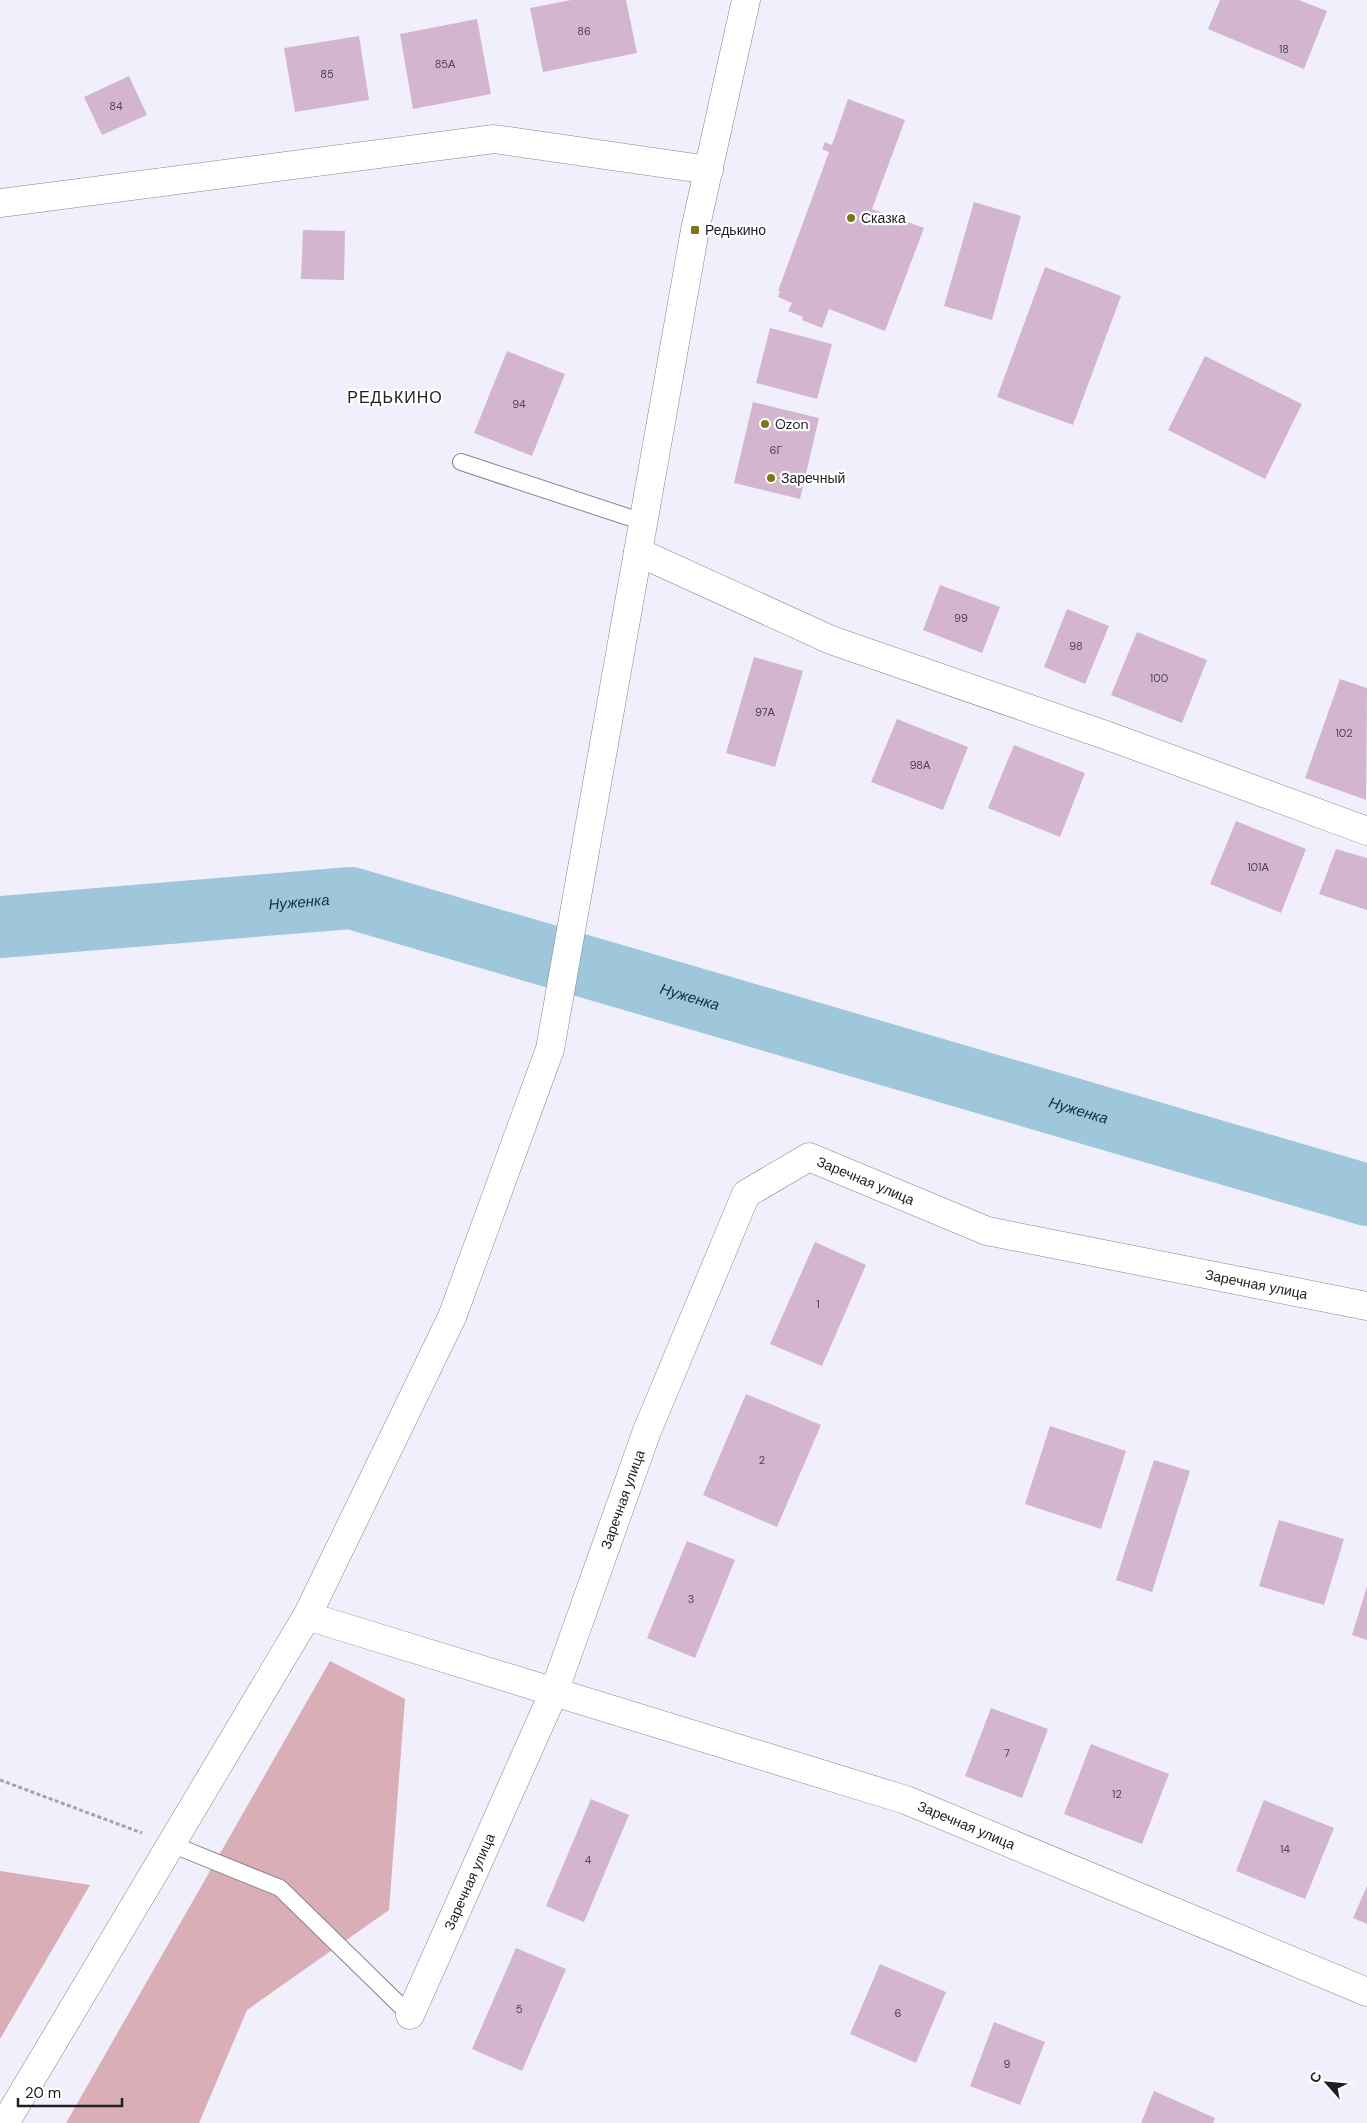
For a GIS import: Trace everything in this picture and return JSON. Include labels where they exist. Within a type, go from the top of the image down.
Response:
[{"type":"street","points":[[5,2123],[307,1616],[452,1317],[550,1050],[695,230],[746,0]]},
{"type":"street","points":[[0,203],[494,139],[709,170]]},
{"type":"street","points":[[638,552],[831,640],[1111,737],[1367,831]]},
{"type":"street","name":"Заречная улица","points":[[410,2015],[554,1692],[647,1431],[746,1194],[809,1157],[987,1231],[1367,1306]]},
{"type":"street","name":"Заречная улица","points":[[307,1616],[906,1800],[1367,1992]]},
{"type":"lane","points":[[461,462],[644,522]]},
{"type":"lane","points":[[171,1844],[280,1888],[410,2015]]},
{"type":"path","points":[[0,1780],[171,1844]]},
{"type":"shaded area","points":[[330,1661],[405,1699],[389,1910],[247,2010],[199,2123],[66,2123]]},
{"type":"shaded area","points":[[0,1871],[90,1885],[0,2039]]},
{"type":"building","points":[[571,0],[626,0],[637,53],[543,72],[530,8]]},
{"type":"building","points":[[1220,0],[1299,0],[1327,11],[1304,69],[1208,29]]},
{"type":"building","points":[[477,19],[491,94],[413,109],[400,34]]},
{"type":"building","points":[[359,36],[369,100],[295,112],[284,48]]},
{"type":"building","points":[[129,76],[147,115],[102,135],[84,97]]},
{"type":"building","name":"Сказка","points":[[848,99],[905,120],[872,209],[924,228],[885,331],[829,309],[822,328],[802,320],[803,317],[788,311],[792,303],[778,297],[780,291],[778,291],[829,152],[822,149],[825,142],[832,145]]},
{"type":"building","points":[[974,202],[1021,216],[992,320],[944,306]]},
{"type":"building","points":[[303,230],[345,231],[344,280],[301,279]]},
{"type":"building","points":[[1045,267],[1121,296],[1073,425],[997,397]]},
{"type":"building","points":[[770,328],[832,344],[817,399],[756,383]]},
{"type":"building","points":[[507,351],[565,374],[532,456],[474,433]]},
{"type":"building","points":[[1205,356],[1302,404],[1265,479],[1168,430]]},
{"type":"building","points":[[753,402],[819,418],[800,499],[734,483]]},
{"type":"building","points":[[940,585],[1000,607],[982,653],[923,630]]},
{"type":"building","points":[[1067,609],[1109,626],[1085,684],[1044,667]]},
{"type":"building","points":[[1137,632],[1207,660],[1182,723],[1111,695]]},
{"type":"building","points":[[754,657],[803,671],[775,767],[726,753]]},
{"type":"building","points":[[1340,679],[1367,688],[1366,800],[1305,778]]},
{"type":"building","points":[[897,719],[968,747],[943,810],[871,782]]},
{"type":"building","points":[[1014,745],[1085,773],[1060,837],[988,808]]},
{"type":"building","points":[[1236,821],[1306,849],[1281,913],[1210,884]]},
{"type":"building","points":[[1336,849],[1367,858],[1367,910],[1319,894]]},
{"type":"building","points":[[815,1242],[866,1265],[822,1366],[770,1344]]},
{"type":"building","points":[[746,1394],[821,1425],[777,1527],[703,1495]]},
{"type":"building","points":[[1050,1426],[1126,1451],[1101,1529],[1025,1504]]},
{"type":"building","points":[[1154,1460],[1190,1471],[1152,1592],[1116,1580]]},
{"type":"building","points":[[1279,1520],[1344,1539],[1324,1605],[1259,1586]]},
{"type":"building","points":[[687,1541],[735,1560],[695,1658],[647,1638]]},
{"type":"building","points":[[1367,1586],[1367,1640],[1352,1635]]},
{"type":"building","points":[[991,1708],[1048,1729],[1022,1798],[965,1776]]},
{"type":"building","points":[[1091,1744],[1169,1774],[1142,1844],[1064,1814]]},
{"type":"building","points":[[591,1799],[629,1815],[584,1922],[546,1906]]},
{"type":"building","points":[[1264,1800],[1334,1828],[1305,1899],[1236,1871]]},
{"type":"building","points":[[1367,1886],[1367,1924],[1353,1918]]},
{"type":"building","points":[[516,1948],[566,1969],[522,2071],[472,2049]]},
{"type":"building","points":[[880,1964],[946,1992],[916,2063],[850,2034]]},
{"type":"building","points":[[994,2022],[1045,2042],[1020,2105],[970,2086]]},
{"type":"building","points":[[1154,2091],[1215,2118],[1213,2123],[1141,2123]]},
{"type":"waterway","name":"Нуженка","points":[[0,927],[351,898],[1367,1195]]},
{"type":"place","name":"Сказка","points":[[851,218]]},
{"type":"place","name":"Редькино","points":[[695,230]]},
{"type":"place","name":"Ozon","points":[[765,424]]},
{"type":"place","name":"Заречный","points":[[771,478]]},
{"type":"district","name":"РЕДЬКИНО","points":[[395,397]]}]
